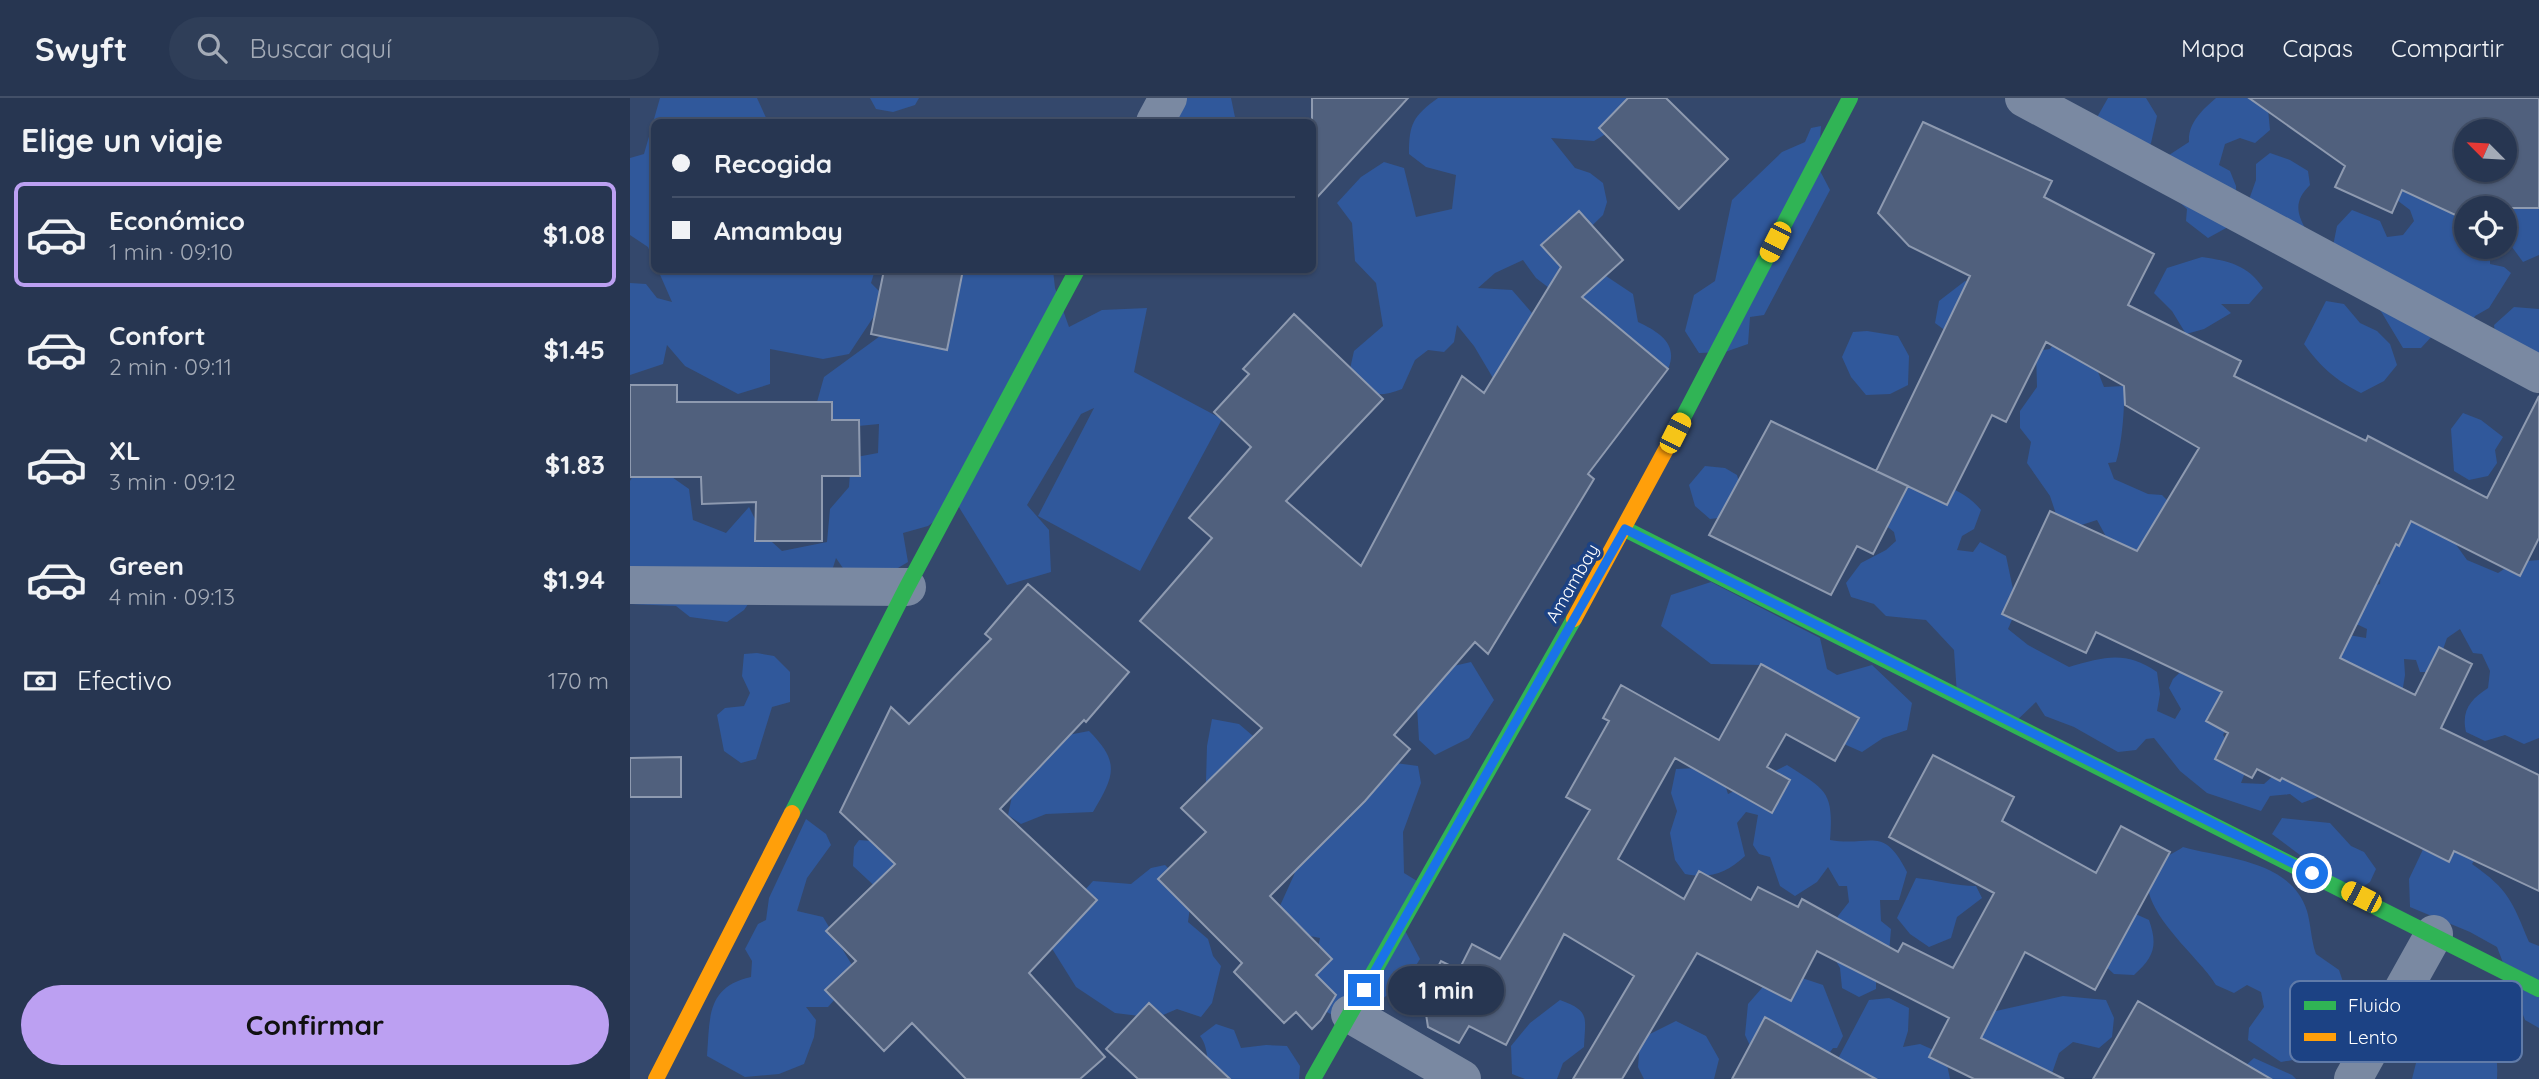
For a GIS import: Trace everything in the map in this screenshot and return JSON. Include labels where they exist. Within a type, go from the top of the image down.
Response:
[{"type":"street","points":[[1157,119],[1168,98]]},
{"type":"street","name":"Amambay","points":[[1313,1079],[1625,529],[1850,98]]},
{"type":"street","points":[[2024,98],[2539,374]]},
{"type":"street","points":[[656,1079],[907,587],[1075,273]]},
{"type":"street","points":[[1625,529],[2539,989]]},
{"type":"street","points":[[630,585],[907,587]]},
{"type":"street","points":[[2408,981],[2434,934]]},
{"type":"street","points":[[1350,1014],[1462,1079]]},
{"type":"street","points":[[2353,1079],[2362,1062]]},
{"type":"shaded area","points":[[660,98],[757,98],[767,119],[654,119]]},
{"type":"shaded area","points":[[870,98],[919,98],[915,105],[893,112],[876,109]]},
{"type":"shaded area","points":[[1182,98],[1231,98],[1235,119],[1172,119]]},
{"type":"shaded area","points":[[1438,98],[1666,98],[1594,141],[1551,138],[1575,168],[1590,173],[1603,183],[1607,202],[1603,215],[1569,248],[1549,288],[1536,278],[1523,260],[1495,273],[1478,288],[1512,290],[1532,313],[1535,350],[1511,382],[1493,378],[1474,346],[1457,325],[1454,342],[1444,352],[1428,350],[1415,360],[1402,389],[1386,394],[1372,394],[1360,389],[1348,378],[1354,351],[1383,326],[1376,283],[1355,261],[1352,223],[1337,203],[1361,177],[1384,162],[1404,168],[1416,217],[1452,209],[1456,175],[1426,167],[1409,154],[1414,122],[1423,110]]},
{"type":"shaded area","points":[[2108,98],[2146,98],[2157,116],[2151,143],[2138,161],[2087,135]]},
{"type":"shaded area","points":[[2216,98],[2267,98],[2270,130],[2255,143],[2240,138],[2225,144],[2219,165],[2230,171],[2236,186],[2237,222],[2208,238],[2186,221],[2187,209],[2165,189],[2166,157],[2189,142],[2193,123]]},
{"type":"shaded area","points":[[2539,110],[2539,255],[2523,262],[2517,254],[2517,196],[2486,196],[2485,182],[2517,182],[2517,119],[2511,119]]},
{"type":"shaded area","points":[[1821,126],[1818,167],[1830,190],[1764,315],[1750,317],[1748,344],[1725,352],[1699,353],[1685,331],[1694,295],[1715,281],[1732,200],[1782,152],[1805,142],[1811,128]]},
{"type":"shaded area","points":[[651,130],[651,254],[648,247],[630,235],[630,158],[644,154]]},
{"type":"shaded area","points":[[2454,130],[2454,182],[2467,182],[2459,196],[2454,196],[2454,259],[2490,259],[2490,264],[2504,267],[2511,273],[2489,308],[2475,316],[2465,334],[2435,333],[2421,348],[2403,348],[2382,313],[2333,246],[2337,226],[2352,210],[2380,221],[2387,237],[2403,235],[2414,221],[2410,210],[2393,197]]},
{"type":"shaded area","points":[[2270,153],[2290,160],[2308,171],[2310,185],[2298,205],[2305,228],[2246,208],[2256,180],[2256,164]]},
{"type":"shaded area","points":[[2202,257],[2237,265],[2251,274],[2263,288],[2249,304],[2221,304],[2231,313],[2204,329],[2186,334],[2172,311],[2154,293],[2167,268]]},
{"type":"shaded area","points":[[1600,272],[1633,294],[1638,322],[1660,335],[1669,346],[1671,360],[1668,369],[1571,326],[1587,277]]},
{"type":"shaded area","points":[[659,273],[874,273],[871,283],[886,298],[849,354],[823,359],[770,349],[770,384],[738,394],[685,366],[667,345],[663,364],[630,375],[630,283],[646,284],[657,298],[672,302]]},
{"type":"shaded area","points":[[925,273],[1053,273],[1055,288],[1069,327],[1102,310],[1147,308],[1134,372],[1222,419],[1140,571],[1038,516],[1094,408],[1081,414],[1027,505],[1049,530],[1051,572],[1007,585],[957,504],[928,526],[903,533],[908,562],[881,578],[847,574],[836,558],[830,577],[754,595],[744,610],[727,622],[690,617],[676,606],[630,604],[630,481],[637,469],[659,468],[689,489],[693,520],[726,533],[749,507],[762,533],[782,551],[827,542],[830,509],[849,487],[851,458],[878,453],[879,424],[837,428],[817,402],[824,377],[891,328],[925,288]]},
{"type":"shaded area","points":[[1965,281],[1994,294],[1961,342],[1935,323],[1939,301]]},
{"type":"shaded area","points":[[2326,301],[2344,304],[2360,323],[2377,331],[2390,344],[2397,365],[2384,381],[2361,393],[2329,372],[2304,344]]},
{"type":"shaded area","points":[[2514,307],[2539,309],[2539,378],[2497,350],[2494,325]]},
{"type":"shaded area","points":[[1867,331],[1898,336],[1909,356],[1908,385],[1890,394],[1866,395],[1851,377],[1842,357],[1853,332]]},
{"type":"shaded area","points":[[2056,340],[2094,362],[2104,387],[2124,386],[2123,425],[2118,455],[2116,462],[2108,463],[2114,479],[2148,494],[2162,495],[2173,506],[2170,558],[2115,553],[2097,520],[2069,529],[2059,523],[2050,496],[2027,463],[2031,442],[2020,428],[2020,411],[2037,387],[2036,351],[2050,349]]},
{"type":"shaded area","points":[[2463,413],[2481,420],[2503,437],[2495,450],[2497,463],[2488,476],[2469,480],[2454,471],[2451,429]]},
{"type":"shaded area","points":[[1705,466],[1725,468],[1737,475],[1741,489],[1727,517],[1710,519],[1695,506],[1689,485]]},
{"type":"shaded area","points":[[1903,476],[1956,490],[1981,510],[1974,529],[1962,536],[1957,550],[1973,552],[1980,542],[2006,556],[2017,608],[2008,629],[2028,645],[2069,667],[2104,658],[2124,658],[2145,665],[2157,672],[2160,694],[2157,711],[2175,719],[2181,709],[2169,688],[2173,679],[2193,660],[2221,672],[2231,720],[2223,735],[2246,770],[2241,783],[2264,784],[2285,765],[2323,795],[2302,803],[2290,794],[2270,796],[2261,811],[2207,793],[2180,771],[2154,738],[2146,739],[2136,750],[2118,752],[2074,727],[2045,716],[2036,702],[2012,725],[1957,695],[1954,650],[1926,620],[1886,616],[1874,604],[1851,597],[1846,583],[1861,563],[1886,550],[1896,541],[1894,532],[1879,520]]},
{"type":"shaded area","points":[[2434,514],[2467,560],[2498,573],[2515,562],[2539,560],[2539,738],[2524,744],[2505,735],[2485,741],[2466,732],[2466,711],[2472,701],[2488,688],[2490,671],[2482,654],[2473,653],[2460,629],[2447,638],[2435,672],[2420,672],[2416,660],[2404,659],[2405,675],[2400,706],[2312,695],[2343,634],[2366,638],[2367,629],[2348,620],[2360,589],[2380,584],[2385,518]]},
{"type":"shaded area","points":[[1711,582],[1820,638],[1827,669],[1837,675],[1872,665],[1912,703],[1907,730],[1883,738],[1862,752],[1844,744],[1761,665],[1711,664],[1661,626],[1671,595]]},
{"type":"shaded area","points":[[744,654],[774,656],[790,672],[790,702],[772,707],[756,759],[741,763],[724,751],[717,715],[725,708],[744,706],[750,693],[742,676]]},
{"type":"shaded area","points":[[1471,662],[1494,700],[1469,738],[1435,755],[1419,740],[1416,690],[1436,670]]},
{"type":"shaded area","points":[[1212,719],[1239,724],[1350,819],[1361,785],[1388,762],[1418,766],[1421,783],[1403,832],[1404,873],[1417,881],[1401,923],[1420,959],[1406,981],[1349,1024],[1314,1005],[1314,966],[1320,938],[1295,933],[1279,908],[1300,854],[1235,795],[1206,782],[1207,746]]},
{"type":"shaded area","points":[[1089,731],[1106,752],[1111,770],[1106,789],[1093,812],[1046,814],[1021,824],[1008,815],[1014,787],[1047,739]]},
{"type":"shaded area","points":[[1787,765],[1811,780],[1825,794],[1830,811],[1830,840],[1883,843],[1891,848],[1907,872],[1899,900],[1880,900],[1881,921],[1891,929],[1889,953],[1876,970],[1876,989],[1859,997],[1842,988],[1840,968],[1830,951],[1838,916],[1849,902],[1847,886],[1839,886],[1828,867],[1817,882],[1795,896],[1780,886],[1770,857],[1759,854],[1753,845],[1758,815],[1746,812],[1737,823],[1745,856],[1732,867],[1710,875],[1685,874],[1675,860],[1670,833],[1677,811],[1671,793],[1676,769],[1719,767],[1728,794]]},
{"type":"shaded area","points":[[2282,818],[2330,823],[2351,846],[2364,852],[2376,869],[2370,882],[2352,894],[2272,834]]},
{"type":"shaded area","points":[[806,819],[826,834],[831,845],[807,878],[797,911],[823,917],[855,970],[850,982],[828,1007],[806,1007],[816,1020],[814,1037],[804,1064],[779,1074],[745,1077],[707,1056],[710,1017],[718,996],[726,988],[751,977],[752,961],[745,949],[758,924],[766,920],[769,898]]},
{"type":"shaded area","points":[[859,840],[884,842],[924,883],[882,893],[853,866],[854,847]]},
{"type":"shaded area","points":[[2427,841],[2484,845],[2472,864],[2502,889],[2529,942],[2539,946],[2539,1028],[2525,1020],[2522,1012],[2522,981],[2510,981],[2497,947],[2470,932],[2410,907],[2409,879]]},
{"type":"shaded area","points":[[2183,847],[2237,859],[2272,872],[2287,881],[2299,894],[2307,911],[2316,954],[2339,970],[2343,981],[2290,981],[2290,1060],[2281,1062],[2248,1040],[2249,1028],[2264,1007],[2261,992],[2247,985],[2234,993],[2216,985],[2157,911],[2150,895],[2148,879],[2158,862]]},
{"type":"shaded area","points":[[1165,865],[1192,892],[1188,922],[1208,939],[1213,956],[1221,966],[1212,1003],[1201,1017],[1177,1009],[1156,1018],[1115,1013],[1076,987],[1051,947],[1076,900],[1093,881],[1131,884],[1151,868]]},
{"type":"shaded area","points":[[1916,878],[1976,886],[1982,898],[1957,917],[1951,938],[1929,947],[1910,934],[1897,918]]},
{"type":"shaded area","points":[[2131,912],[2149,920],[2153,937],[2152,950],[2150,957],[2134,975],[2114,974],[2100,961]]},
{"type":"shaded area","points":[[1774,974],[1796,976],[1823,985],[1843,1036],[1837,1048],[1833,1048],[1822,1063],[1779,1079],[1761,1069],[1745,1035],[1748,1004]]},
{"type":"shaded area","points":[[2063,996],[2106,1000],[2114,1018],[2112,1037],[2099,1048],[2073,1042],[2059,1053],[2050,1079],[2007,1079],[1980,1042],[1978,1015]]},
{"type":"shaded area","points":[[1889,998],[1909,1008],[1908,1031],[1903,1047],[1920,1044],[1945,1055],[1950,1079],[1870,1079],[1870,1074],[1860,1079],[1831,1072],[1869,1000]]},
{"type":"shaded area","points":[[1560,1000],[1577,1008],[1584,1017],[1584,1047],[1563,1063],[1557,1079],[1525,1079],[1512,1074],[1511,1046],[1530,1023]]},
{"type":"shaded area","points":[[1676,1021],[1706,1036],[1719,1059],[1714,1079],[1644,1079],[1638,1067],[1640,1039]]},
{"type":"shaded area","points":[[1216,1024],[1234,1030],[1241,1048],[1287,1046],[1300,1066],[1299,1079],[1214,1079],[1200,1036]]},
{"type":"shaded area","points":[[2254,1058],[2292,1075],[2296,1079],[2231,1079]]},
{"type":"shaded area","points":[[2416,1062],[2496,1062],[2497,1079],[2412,1079]]},
{"type":"building","points":[[1312,98],[1408,98],[1316,199],[1316,119],[1312,119]]},
{"type":"building","points":[[1628,98],[1666,98],[1728,159],[1679,209],[1599,128]]},
{"type":"building","points":[[2249,98],[2539,98],[2539,208],[2517,208],[2517,196],[2454,196],[2454,214],[2402,190],[2392,213],[2335,187],[2345,166]]},
{"type":"building","points":[[1923,122],[2052,181],[2044,197],[2154,254],[2128,305],[2241,361],[2234,376],[2366,441],[2368,436],[2487,498],[2539,396],[2539,538],[2520,576],[2411,521],[2399,546],[2396,544],[2340,658],[2415,695],[2439,647],[2472,664],[2441,728],[2539,775],[2539,891],[2454,851],[2449,862],[2282,778],[2280,781],[2257,769],[2252,778],[2215,759],[2228,733],[2206,721],[2222,692],[2096,632],[2086,653],[2002,614],[2050,511],[2137,551],[2199,448],[2125,405],[2124,386],[2046,342],[2006,422],[1992,415],[1947,505],[1876,471],[1970,276],[1909,246],[1878,213]]},
{"type":"building","points":[[1579,211],[1623,260],[1582,297],[1668,369],[1588,474],[1594,479],[1488,654],[1475,642],[1394,735],[1410,749],[1365,801],[1270,896],[1332,959],[1316,975],[1336,995],[1321,1020],[1312,1029],[1296,1012],[1284,1023],[1234,972],[1242,963],[1158,879],[1206,832],[1181,808],[1262,728],[1140,621],[1212,538],[1189,518],[1251,447],[1214,412],[1249,374],[1243,369],[1294,314],[1383,399],[1286,501],[1361,566],[1462,376],[1484,393],[1561,267],[1541,245]]},
{"type":"building","points":[[883,273],[962,273],[947,350],[871,334]]},
{"type":"building","points":[[630,385],[677,385],[677,402],[832,402],[832,420],[859,420],[860,476],[822,476],[822,541],[755,541],[756,502],[702,504],[701,477],[630,477]]},
{"type":"building","points":[[1771,421],[1908,486],[1873,554],[1857,546],[1831,595],[1709,535]]},
{"type":"building","points":[[1028,584],[1129,672],[1086,722],[1084,720],[1000,809],[1097,900],[1029,973],[1105,1057],[1080,1079],[966,1079],[912,1023],[884,1051],[825,990],[856,961],[826,931],[895,864],[840,812],[891,707],[909,724],[991,639],[985,634]]},
{"type":"building","points":[[1761,664],[1859,718],[1835,761],[1786,734],[1767,767],[1790,780],[1772,813],[1675,758],[1618,859],[1684,899],[1699,871],[1751,900],[1758,887],[1798,907],[1802,899],[1898,952],[1903,943],[1953,968],[1994,893],[1889,837],[1933,755],[2014,797],[2002,821],[2096,873],[2121,826],[2170,852],[2095,990],[2025,952],[1981,1038],[2064,1079],[1974,1079],[1929,1057],[1949,1018],[1817,951],[1791,1001],[1697,953],[1622,1079],[1573,1079],[1634,976],[1564,934],[1506,1045],[1469,1026],[1459,1043],[1428,1027],[1423,995],[1441,961],[1459,970],[1472,944],[1500,959],[1590,810],[1566,797],[1609,721],[1603,718],[1621,685],[1719,740]]},
{"type":"building","points":[[681,757],[681,797],[630,797],[630,758]]},
{"type":"building","points":[[2138,1001],[2271,1079],[2093,1079]]},
{"type":"building","points":[[1149,1003],[1230,1079],[1138,1079],[1106,1049]]},
{"type":"building","points":[[1765,1017],[1876,1079],[1732,1079]]},
{"type":"traffic: fast","points":[[1676,431],[1850,98]]},
{"type":"traffic: fast","points":[[792,813],[907,587],[1075,273]]},
{"type":"traffic: fast","points":[[1625,529],[2539,989]]},
{"type":"traffic: fast","points":[[1313,1079],[1574,619]]},
{"type":"traffic: slow","points":[[1574,619],[1676,431]]},
{"type":"traffic: slow","points":[[656,1079],[792,813]]},
{"type":"route","points":[[1364,990],[1625,529],[2312,873]]}]
